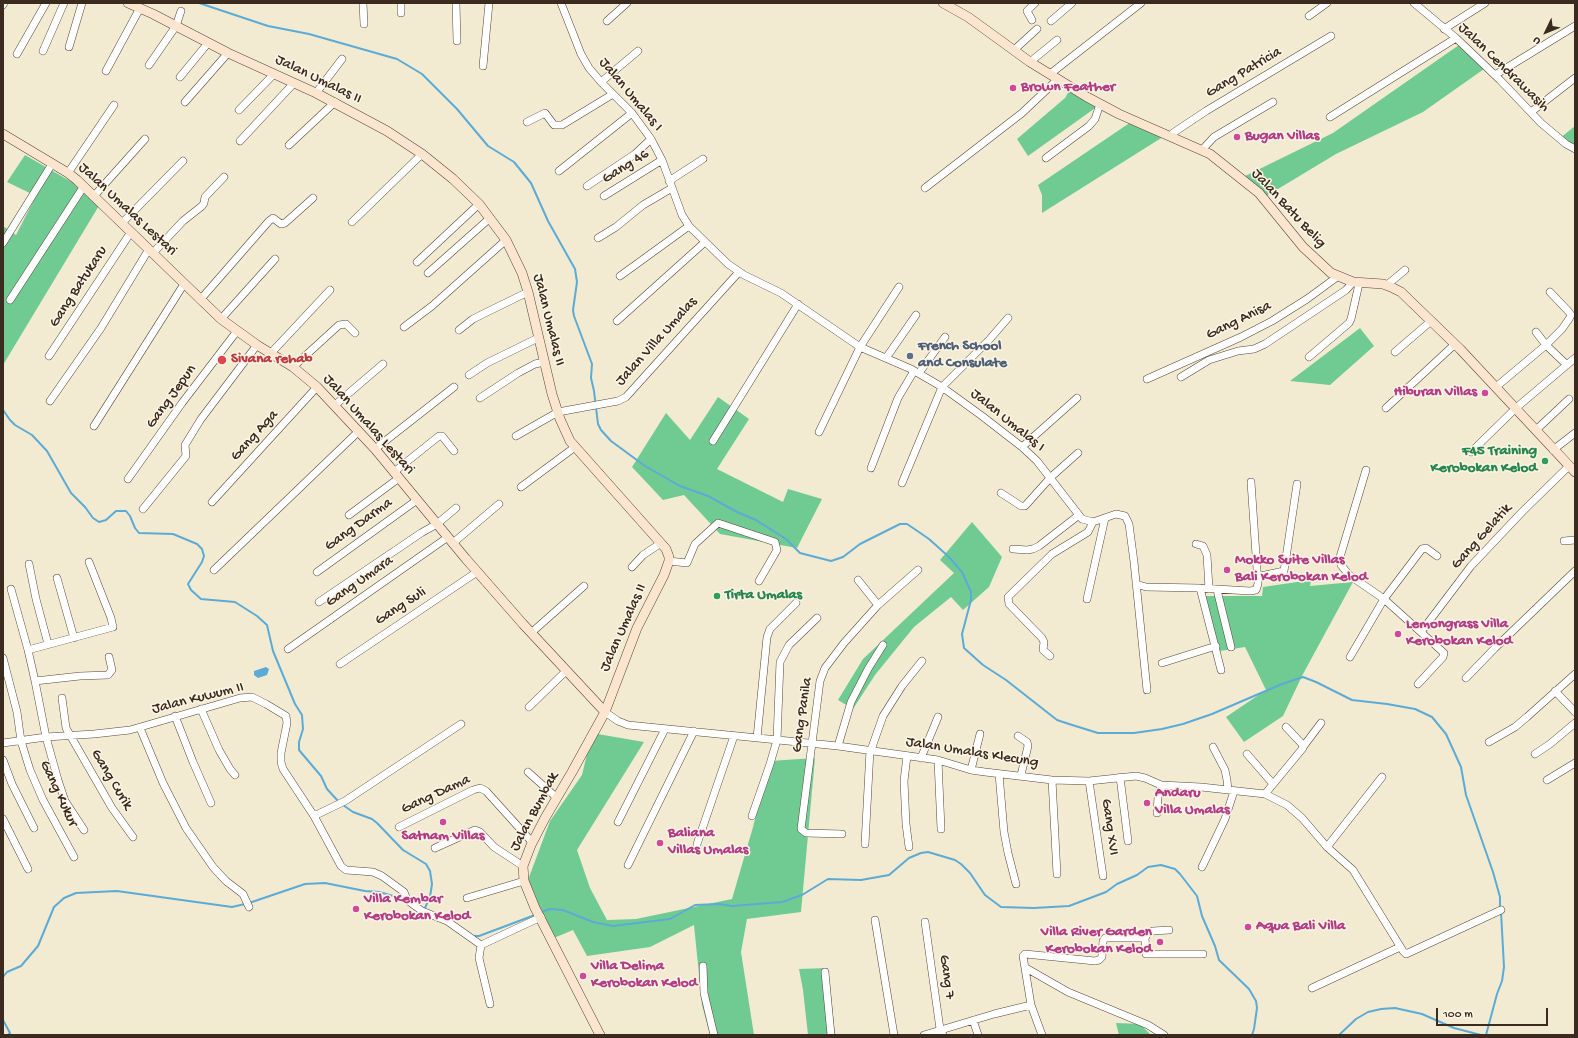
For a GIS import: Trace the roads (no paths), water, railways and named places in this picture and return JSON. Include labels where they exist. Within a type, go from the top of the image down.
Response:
[{"type":"street","points":[[17,54],[46,3]]},
{"type":"street","points":[[43,51],[64,3]]},
{"type":"street","points":[[69,47],[82,3]]},
{"type":"street","name":"Jalan Umalas II","points":[[128,3],[228,53],[316,92],[387,131],[422,154],[453,179],[479,204],[506,240],[522,273],[528,292],[544,362],[558,412],[567,435],[575,447],[661,542],[668,554],[669,562],[664,575],[637,628],[605,712]]},
{"type":"street","points":[[363,3],[364,24]]},
{"type":"street","points":[[401,3],[401,13]]},
{"type":"street","points":[[456,3],[457,41]]},
{"type":"street","points":[[483,66],[489,3]]},
{"type":"street","name":"Jalan Umalas I","points":[[561,3],[581,54],[589,68],[632,113],[651,139],[662,160],[682,215],[689,226],[739,272],[781,293],[860,347],[916,372],[942,387],[1022,447],[1051,477],[1079,515],[1086,521],[1093,522]]},
{"type":"street","points":[[607,21],[627,3]]},
{"type":"street","name":"Jalan Batu Belig","points":[[943,3],[968,18],[1030,62],[1100,104],[1148,127],[1202,150],[1229,168],[1259,193],[1303,247],[1324,268],[1337,277],[1356,283],[1387,285],[1401,292],[1496,387],[1553,450],[1573,469]]},
{"type":"street","points":[[1032,20],[1027,11],[1035,3]]},
{"type":"street","points":[[1051,21],[1072,3]]},
{"type":"street","points":[[925,188],[1022,113],[1054,77],[1141,3]]},
{"type":"street","points":[[1309,16],[1327,3]]},
{"type":"street","name":"Jalan Cendrawasih","points":[[1414,3],[1456,38],[1495,75],[1541,123],[1575,150]]},
{"type":"street","points":[[1444,28],[1485,3]]},
{"type":"street","points":[[106,71],[140,8]]},
{"type":"street","points":[[149,65],[176,26],[182,11]]},
{"type":"street","points":[[1495,75],[1575,26]]},
{"type":"street","points":[[1014,50],[1037,29]]},
{"type":"street","name":"Gang Patricia","points":[[1172,136],[1173,133],[1206,111],[1331,36]]},
{"type":"street","points":[[1330,117],[1456,38]]},
{"type":"street","points":[[1030,62],[1057,40]]},
{"type":"street","points":[[180,77],[208,43]]},
{"type":"street","points":[[601,82],[638,51]]},
{"type":"street","points":[[185,102],[228,53]]},
{"type":"street","points":[[316,92],[342,59]]},
{"type":"street","points":[[239,110],[274,74]]},
{"type":"street","points":[[1531,112],[1575,78]]},
{"type":"street","points":[[240,141],[294,83]]},
{"type":"street","points":[[527,122],[545,113],[554,125],[562,126],[614,94]]},
{"type":"street","points":[[289,144],[335,102]]},
{"type":"street","points":[[1202,150],[1214,137],[1273,102]]},
{"type":"street","points":[[1046,158],[1089,126],[1095,119],[1100,104]]},
{"type":"street","points":[[68,173],[114,105]]},
{"type":"street","points":[[559,171],[632,113]]},
{"type":"street","name":"Jalan Umalas Lestari","points":[[3,134],[68,173],[84,186],[200,300],[222,319],[257,345],[293,367],[317,387],[375,449],[477,572],[531,633],[605,712]]},
{"type":"street","points":[[94,196],[145,138]]},
{"type":"street","points":[[587,186],[634,154],[651,139]]},
{"type":"street","points":[[352,222],[422,154]]},
{"type":"street","points":[[598,238],[616,227],[703,159]]},
{"type":"street","name":"Gang 46","points":[[604,196],[662,160]]},
{"type":"street","points":[[122,223],[183,161]]},
{"type":"street","points":[[3,243],[52,164]]},
{"type":"street","points":[[50,401],[101,328],[151,251],[183,221],[202,206],[205,197],[224,177]]},
{"type":"street","points":[[10,300],[84,186]]},
{"type":"street","points":[[200,300],[269,221],[273,218],[282,224],[285,223],[313,198]]},
{"type":"street","points":[[417,262],[479,204]]},
{"type":"street","points":[[428,273],[490,218]]},
{"type":"street","points":[[620,276],[689,226]]},
{"type":"street","name":"Gang Batukaru","points":[[49,356],[131,232]]},
{"type":"street","points":[[404,327],[432,306],[506,240]]},
{"type":"street","points":[[617,321],[706,242]]},
{"type":"street","points":[[222,319],[275,259]]},
{"type":"street","points":[[1387,285],[1405,270]]},
{"type":"street","name":"Jalan Villa Umalas","points":[[516,436],[558,412],[618,401],[626,397],[739,272]]},
{"type":"street","name":"Gang Anisa","points":[[1147,379],[1241,337],[1272,321],[1307,299],[1337,277]]},
{"type":"street","points":[[1309,357],[1348,323],[1352,314],[1356,283]]},
{"type":"street","points":[[1181,377],[1209,360],[1238,351],[1254,349],[1265,344],[1356,283]]},
{"type":"street","points":[[94,426],[184,284]]},
{"type":"street","points":[[819,432],[860,347],[899,287]]},
{"type":"street","points":[[271,353],[330,290]]},
{"type":"street","points":[[459,330],[473,319],[528,292]]},
{"type":"street","points":[[1496,387],[1546,345],[1562,329],[1570,315],[1550,292]]},
{"type":"street","points":[[713,441],[798,304]]},
{"type":"street","points":[[886,358],[916,315]]},
{"type":"street","points":[[902,483],[942,387],[989,340],[1008,318]]},
{"type":"street","points":[[1395,352],[1431,321]]},
{"type":"street","points":[[293,367],[339,325],[346,324],[355,334]]},
{"type":"street","name":"Gang Jepun","points":[[128,479],[182,403],[237,331]]},
{"type":"street","points":[[1536,332],[1546,345],[1567,366]]},
{"type":"street","points":[[871,468],[898,398],[916,372],[945,337]]},
{"type":"street","points":[[469,376],[487,363],[538,338]]},
{"type":"street","points":[[143,508],[186,456],[184,446],[201,418],[257,345]]},
{"type":"street","points":[[1386,408],[1454,345]]},
{"type":"street","points":[[1471,452],[1516,408],[1575,358]]},
{"type":"street","points":[[480,398],[518,373],[535,364],[544,362]]},
{"type":"street","points":[[335,405],[383,364]]},
{"type":"street","points":[[375,449],[454,386]]},
{"type":"street","name":"Gang Aga","points":[[212,502],[317,387]]},
{"type":"street","points":[[1022,447],[1077,398]]},
{"type":"street","points":[[1536,430],[1570,399]]},
{"type":"street","points":[[214,570],[359,431]]},
{"type":"street","points":[[1553,450],[1575,433]]},
{"type":"street","points":[[349,515],[397,475],[439,436],[442,436],[454,452]]},
{"type":"street","points":[[521,486],[575,447]]},
{"type":"street","points":[[1001,493],[1023,507],[1051,477],[1078,453]]},
{"type":"street","name":"Gang Gelatik","points":[[1421,632],[1471,566],[1522,512],[1573,469]]},
{"type":"street","points":[[1366,470],[1340,561],[1342,569],[1345,573],[1384,599],[1445,654],[1418,684]]},
{"type":"street","points":[[1136,584],[1146,587],[1200,588],[1217,590],[1254,591],[1258,588],[1256,577],[1251,482]]},
{"type":"street","points":[[1256,577],[1284,571],[1297,484]]},
{"type":"street","name":"Gang Darma","points":[[317,572],[416,500]]},
{"type":"street","name":"Gang Umara","points":[[288,649],[451,540],[499,504]]},
{"type":"street","points":[[319,602],[421,533],[437,524],[456,508]]},
{"type":"street","points":[[1050,656],[1043,650],[1044,642],[1042,638],[1009,604],[1008,597],[1052,554],[1088,532],[1093,522],[1119,514],[1125,516],[1127,520],[1136,584],[1147,690]]},
{"type":"street","points":[[1013,549],[1027,550],[1039,546],[1079,515]]},
{"type":"street","points":[[1087,599],[1105,518]]},
{"type":"street","points":[[669,562],[687,563],[695,544],[718,523],[775,542],[776,550],[758,581]]},
{"type":"street","points":[[1564,541],[1575,540]]},
{"type":"street","points":[[632,567],[643,555],[661,542]]},
{"type":"street","points":[[1196,544],[1202,546],[1207,555],[1208,589]]},
{"type":"street","points":[[1350,657],[1384,599],[1422,549],[1426,548],[1437,556]]},
{"type":"street","points":[[28,650],[113,627],[111,618],[89,562]]},
{"type":"street","points":[[29,564],[36,599],[48,644]]},
{"type":"street","name":"Gang Panila","points":[[842,834],[806,832],[801,830],[822,674],[844,643],[878,605],[918,570]]},
{"type":"street","points":[[1466,678],[1575,571]]},
{"type":"street","name":"Gang Suli","points":[[340,664],[477,572]]},
{"type":"street","points":[[57,578],[74,638]]},
{"type":"street","points":[[858,580],[878,605]]},
{"type":"street","points":[[531,633],[584,586]]},
{"type":"street","points":[[1200,588],[1221,670]]},
{"type":"street","points":[[11,589],[28,650],[46,737],[58,780],[65,801],[84,830]]},
{"type":"street","points":[[1217,590],[1231,646]]},
{"type":"street","points":[[757,738],[767,637],[770,629],[796,603]]},
{"type":"street","points":[[752,816],[777,740],[780,662],[789,646],[817,618]]},
{"type":"street","points":[[838,746],[850,702],[883,645]]},
{"type":"street","points":[[1162,663],[1216,646]]},
{"type":"street","points":[[35,681],[80,676],[108,675],[112,670],[108,657]]},
{"type":"street","name":"Gang Kukur","points":[[3,658],[17,712],[21,742],[30,770],[43,800],[74,857]]},
{"type":"street","points":[[865,844],[870,750],[883,716],[902,686],[922,660]]},
{"type":"street","points":[[529,707],[566,671]]},
{"type":"street","points":[[1490,742],[1527,717],[1555,690],[1575,674]]},
{"type":"street","points":[[1555,690],[1575,712]]},
{"type":"street","name":"Jalan Kuwum II","points":[[3,744],[46,737],[94,734],[140,728],[175,716],[248,697],[266,704],[287,718],[281,753],[282,766],[314,816],[342,868],[346,870],[377,873],[404,892],[407,900],[422,911],[447,921],[481,945]]},
{"type":"street","name":"Gang Curik","points":[[62,698],[66,728],[112,808],[132,837]]},
{"type":"street","points":[[201,709],[220,750],[230,769],[235,775]]},
{"type":"street","name":"Jalan Umalas Klecung","points":[[605,712],[618,721],[628,725],[870,750],[938,760],[970,770],[998,774],[1021,775],[1052,780],[1089,781],[1120,777],[1142,777],[1161,784],[1265,794],[1287,805],[1302,818],[1327,847],[1357,876],[1400,947],[1406,954],[1501,910]]},
{"type":"street","name":"Jalan Bumbak","points":[[600,1035],[524,882],[524,866],[532,842],[605,712]]},
{"type":"street","points":[[175,716],[211,803]]},
{"type":"street","points":[[921,758],[938,717]]},
{"type":"street","points":[[1265,794],[1321,723]]},
{"type":"street","points":[[314,816],[345,801],[461,724]]},
{"type":"street","points":[[1534,754],[1550,744],[1575,724]]},
{"type":"street","points":[[1286,727],[1303,747]]},
{"type":"street","points":[[140,728],[163,783],[186,828],[200,850],[216,870],[226,881],[243,894],[249,907]]},
{"type":"street","points":[[618,822],[665,729]]},
{"type":"street","points":[[628,865],[694,731]]},
{"type":"street","points":[[970,770],[980,734]]},
{"type":"street","points":[[697,844],[734,736]]},
{"type":"street","points":[[1018,736],[1027,742],[1028,746],[1021,775]]},
{"type":"street","points":[[1202,867],[1226,819],[1231,790],[1225,770],[1213,747]]},
{"type":"street","points":[[1248,754],[1273,784]]},
{"type":"street","points":[[907,756],[904,781],[906,824],[909,847]]},
{"type":"street","points":[[3,760],[12,784],[34,828]]},
{"type":"street","points":[[938,760],[941,829]]},
{"type":"street","points":[[1547,780],[1575,763]]},
{"type":"street","points":[[528,772],[557,798]]},
{"type":"street","points":[[998,774],[1006,842],[1016,884]]},
{"type":"street","points":[[1120,777],[1128,841]]},
{"type":"street","points":[[1327,847],[1382,777]]},
{"type":"street","points":[[1052,780],[1057,874]]},
{"type":"street","name":"Gang XVI","points":[[1089,781],[1103,876]]},
{"type":"street","points":[[1157,813],[1161,784]]},
{"type":"street","name":"Gang Dama","points":[[399,827],[473,790],[480,788],[486,791],[532,842]]},
{"type":"street","points":[[3,819],[28,870]]},
{"type":"street","points":[[435,848],[475,830],[480,832],[494,848],[524,866]]},
{"type":"street","points":[[467,898],[524,882]]},
{"type":"street","points":[[490,1004],[479,958],[481,945],[541,917]]},
{"type":"street","points":[[875,920],[894,1035]]},
{"type":"street","name":"Gang 7","points":[[924,922],[942,1032]]},
{"type":"street","points":[[1169,930],[1152,930],[1148,933],[1145,938],[1146,953],[1203,954]]},
{"type":"street","points":[[1042,1035],[1031,1004],[1024,956],[1026,954],[1095,962],[1100,959],[1103,941],[1105,938],[1145,938]]},
{"type":"street","points":[[1312,988],[1400,947]]},
{"type":"street","points":[[703,966],[704,993],[714,1035]]},
{"type":"street","points":[[1026,968],[1068,992],[1148,1025],[1164,1035]]},
{"type":"street","points":[[825,972],[831,1035]]},
{"type":"street","points":[[924,1035],[942,1032],[973,1020],[1031,1004]]},
{"type":"street","points":[[973,1020],[978,1035]]},
{"type":"water","points":[[266,667],[269,669],[267,675],[258,678],[254,675],[254,671]]},
{"type":"waterway","points":[[199,3],[268,26],[309,34],[397,59],[422,74],[457,109],[488,146],[514,162],[531,183],[548,221],[575,269],[577,282],[573,310],[592,364],[591,378],[598,424],[601,430],[611,441],[645,466],[680,486],[708,496],[737,512],[756,520],[786,539],[800,553],[831,561],[843,557],[860,544],[900,524],[907,524],[929,539],[949,557],[962,572],[971,592],[971,600],[962,634],[964,648],[983,665],[1006,680],[1057,720],[1069,724],[1098,733],[1134,733],[1162,729],[1183,724],[1212,714],[1282,684],[1303,677],[1352,700],[1415,709],[1432,717],[1446,734],[1461,767],[1466,795],[1493,872],[1500,897],[1500,908]]},
{"type":"waterway","points":[[3,410],[15,425],[32,435],[47,451],[71,493],[85,507],[93,518],[99,522],[106,520],[116,511],[126,511],[139,533],[173,534],[197,544],[202,549],[204,556],[202,562],[188,584],[191,590],[201,599],[235,602],[257,616],[267,625],[273,651],[295,704],[302,715],[303,729],[299,742],[299,750],[321,776],[327,789],[339,802]]},
{"type":"waterway","points":[[343,805],[353,812],[372,819],[403,850],[426,864],[430,871],[432,884],[430,897],[424,910]]},
{"type":"waterway","points":[[541,912],[550,909],[563,910],[593,922],[613,926],[670,919],[695,905],[719,904],[732,906],[782,902],[802,895],[828,879],[861,880],[889,875],[909,858],[928,852],[955,860],[961,864],[970,873],[985,895],[1001,907],[1034,908],[1069,906],[1106,892],[1117,884],[1137,875],[1148,867],[1161,865],[1175,869],[1197,896],[1202,916],[1215,946],[1219,960],[1249,989],[1256,1001],[1257,1008],[1252,1035]]},
{"type":"waterway","points":[[249,903],[305,884],[325,883],[365,891],[379,892],[404,899]]},
{"type":"waterway","points":[[3,977],[7,972],[21,966],[38,946],[54,907],[64,898],[76,893],[117,891],[232,907],[245,904]]},
{"type":"waterway","points":[[1486,1035],[1502,981],[1504,967],[1501,912]]},
{"type":"waterway","points":[[472,936],[479,936],[535,915]]},
{"type":"waterway","points":[[1339,1035],[1356,1019],[1368,1012],[1395,1008],[1422,1014],[1454,1028],[1481,1035]]},
{"type":"waterway","points":[[3,1020],[10,1033],[8,1035]]},
{"type":"place","name":"Brown Feather","points":[[1013,88]]},
{"type":"place","name":"Bugan Villas","points":[[1237,137]]},
{"type":"place","name":"French School and Consulate","points":[[910,356]]},
{"type":"place","name":"Sivana rehab","points":[[222,360]]},
{"type":"place","name":"Hiburan Villas","points":[[1485,393]]},
{"type":"place","name":"F45 Training Kerobokan Kelod","points":[[1545,461]]},
{"type":"place","name":"Mokko Suite Villas Bali Kerobokan Kelod","points":[[1227,570]]},
{"type":"place","name":"Tirta Umalas","points":[[717,596]]},
{"type":"place","name":"Lemongrass Villa Kerobokan Kelod","points":[[1398,634]]},
{"type":"place","name":"Andaru Villa Umalas","points":[[1147,803]]},
{"type":"place","name":"Satnam Villas","points":[[443,822]]},
{"type":"place","name":"Baliana Villas Umalas","points":[[660,843]]},
{"type":"place","name":"Villa Kembar Kerobokan Kelod","points":[[356,909]]},
{"type":"place","name":"Aqua Bali Villa","points":[[1248,927]]},
{"type":"place","name":"Villa River Garden Kerobokan Kelod","points":[[1160,942]]},
{"type":"place","name":"Villa Delima Kerobokan Kelod","points":[[583,976]]}]
